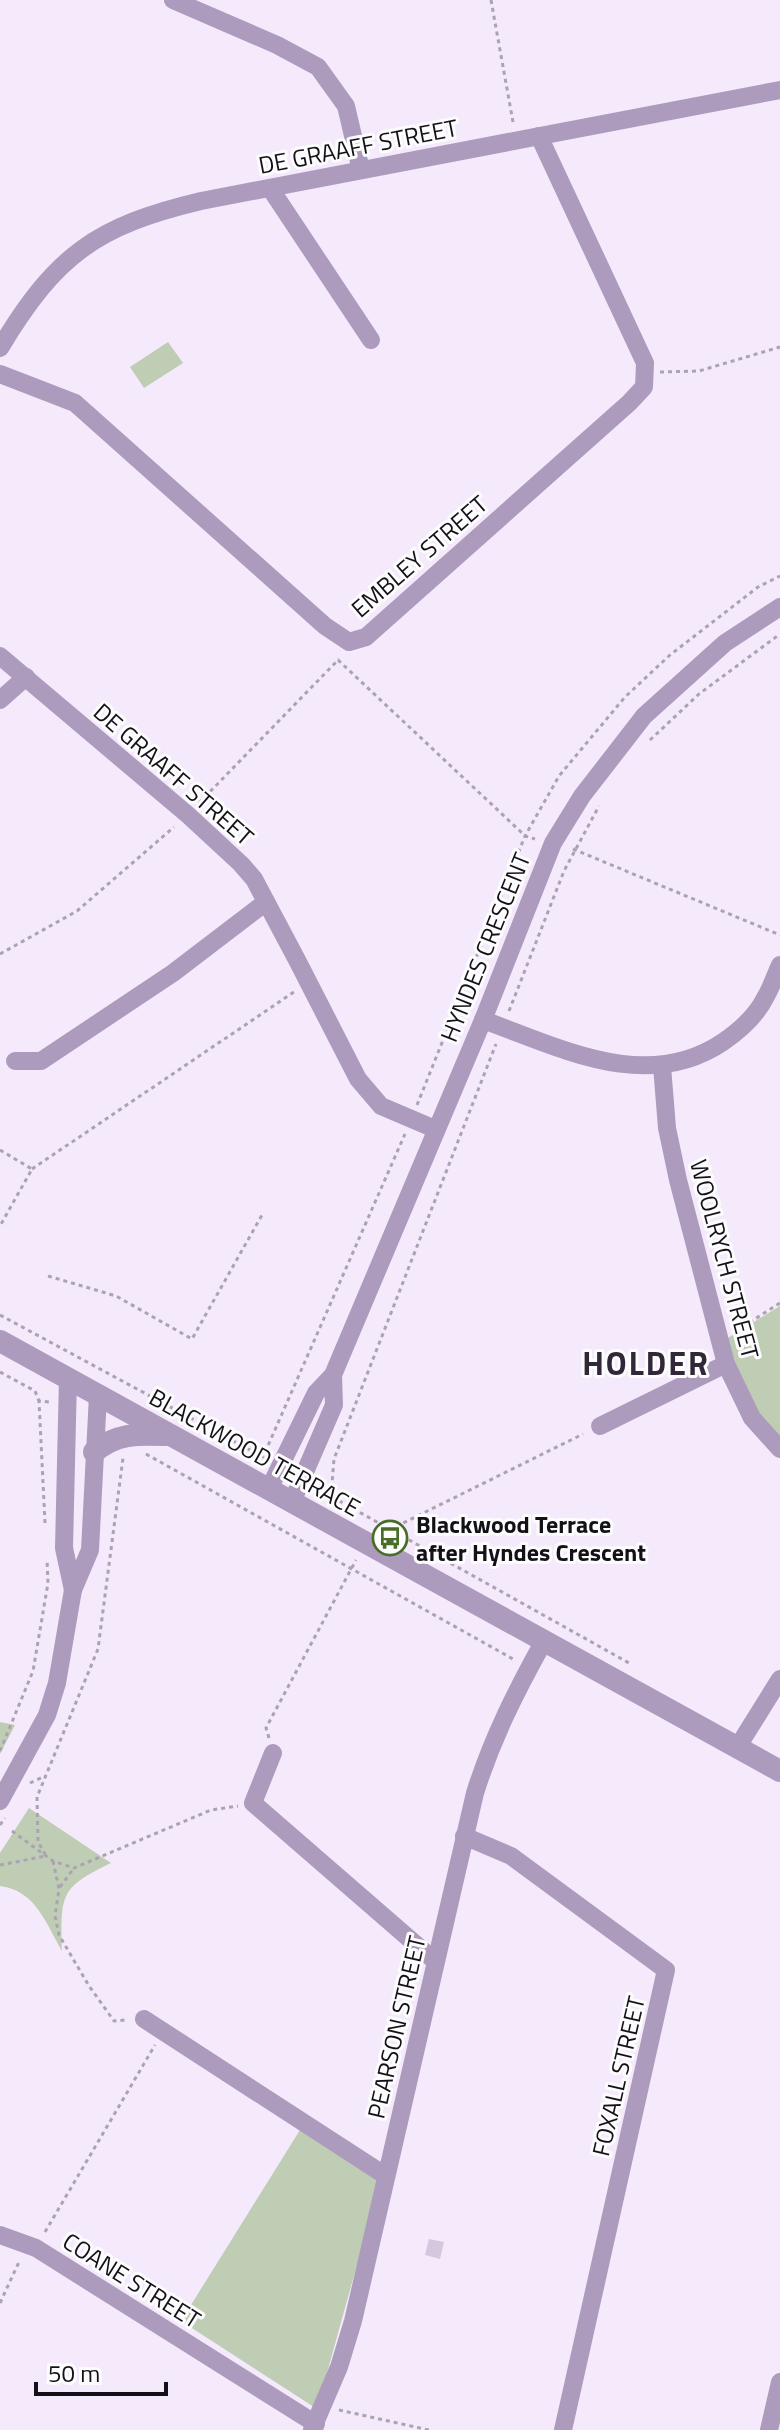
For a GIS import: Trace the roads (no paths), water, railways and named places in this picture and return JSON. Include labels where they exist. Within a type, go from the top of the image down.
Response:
[{"type":"street","points":[[173,0],[277,45],[318,67],[346,106],[361,170]]},
{"type":"street","name":"DE GRAAFF STREET","points":[[0,348],[22,311],[53,271],[76,252],[112,230],[149,213],[780,90]]},
{"type":"street","name":"EMBLEY STREET","points":[[0,374],[75,403],[325,626],[349,642],[366,637],[644,387],[645,363],[539,136]]},
{"type":"street","points":[[270,188],[371,340]]},
{"type":"street","name":"HYNDES CRESCENT","points":[[269,1489],[316,1393],[333,1375],[483,1020],[553,843],[582,796],[644,716],[725,643],[780,607]]},
{"type":"street","name":"DE GRAAFF STREET","points":[[0,656],[215,838],[254,879],[358,1079],[381,1106],[435,1129]]},
{"type":"street","points":[[0,700],[26,677]]},
{"type":"street","points":[[15,1061],[41,1061],[173,973],[266,902]]},
{"type":"street","points":[[483,1020],[613,1064],[662,1066],[700,1055],[732,1036],[750,1020],[764,1000],[780,965]]},
{"type":"street","name":"WOOLRYCH STREET","points":[[662,1066],[667,1128],[675,1167],[726,1364],[752,1418],[780,1449]]},
{"type":"street","name":"BLACKWOOD TERRACE","points":[[0,1341],[780,1771]]},
{"type":"street","points":[[600,1426],[726,1364]]},
{"type":"street","name":"HYNDES CRESCENT","points":[[292,1502],[334,1405],[333,1375]]},
{"type":"street","points":[[68,1378],[64,1548],[73,1590]]},
{"type":"street","points":[[0,1801],[47,1715],[57,1683],[73,1590],[90,1550],[98,1395]]},
{"type":"street","points":[[94,1452],[116,1437],[136,1433],[171,1435]]},
{"type":"street","name":"PEARSON STREET","points":[[317,2420],[339,2367],[353,2321],[475,1793],[493,1740],[544,1641]]},
{"type":"street","points":[[737,1748],[780,1679]]},
{"type":"street","points":[[273,1753],[253,1803],[435,1961]]},
{"type":"street","name":"FOXALL STREET","points":[[464,1836],[511,1856],[666,1970],[563,2430]]},
{"type":"street","points":[[144,2019],[386,2176]]},
{"type":"street","name":"COANE STREET","points":[[0,2235],[32,2246],[317,2420]]},
{"type":"street","points":[[769,2430],[780,2382]]},
{"type":"place","name":"Blackwood Terrace after Hyndes Crescent","points":[[390,1538]]},
{"type":"district","name":"HOLDER","points":[[646,1363]]}]
